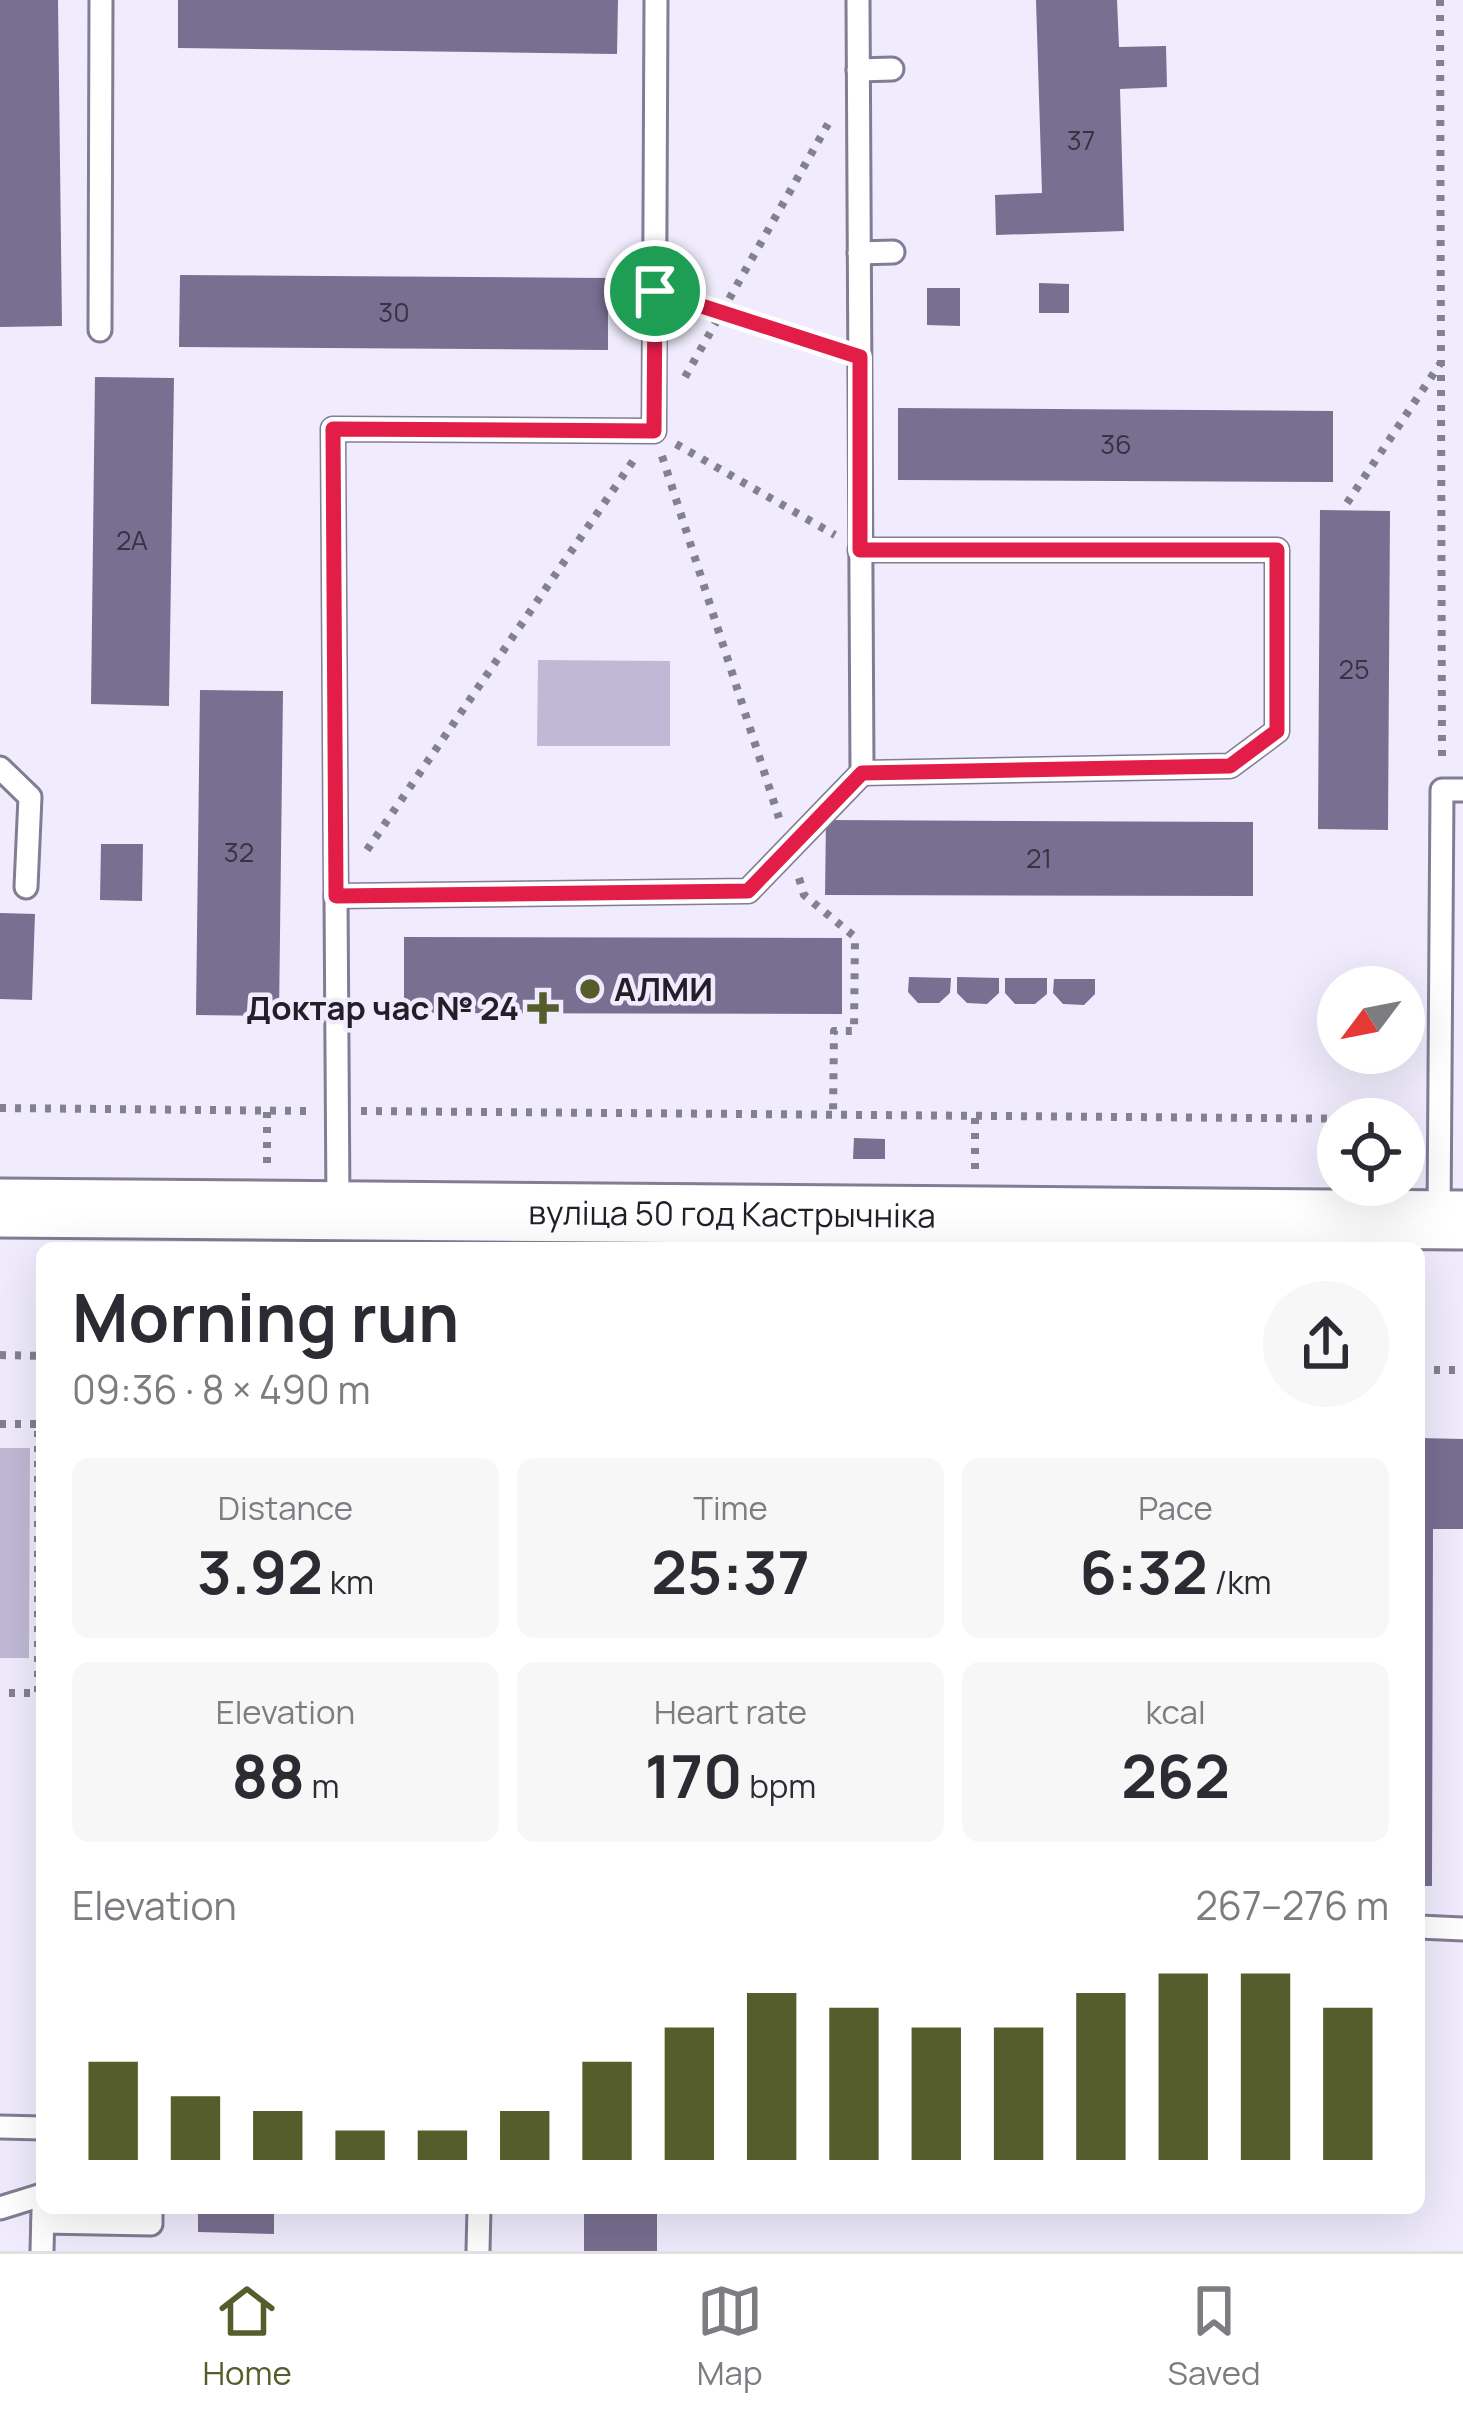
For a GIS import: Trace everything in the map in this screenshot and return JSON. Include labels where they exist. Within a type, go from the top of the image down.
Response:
[{"type":"street","name":"вуліца 50 год Кастрычніка","points":[[37,1214],[338,1210],[1451,1220]]},
{"type":"lane","points":[[100,330],[101,0]]},
{"type":"lane","points":[[338,1210],[333,429],[654,431],[656,0]]},
{"type":"lane","points":[[858,0],[862,773]]},
{"type":"lane","points":[[858,70],[892,69]]},
{"type":"lane","points":[[859,253],[893,252]]},
{"type":"lane","points":[[336,896],[748,891],[862,773],[1230,766],[1277,731],[1277,550],[860,550]]},
{"type":"lane","points":[[0,768],[31,797],[26,886]]},
{"type":"lane","points":[[1451,1220],[1453,790]]},
{"type":"lane","points":[[1425,1927],[1463,1928]]},
{"type":"lane","points":[[0,2127],[36,2128]]},
{"type":"lane","points":[[0,2208],[36,2197]]},
{"type":"lane","points":[[43,2251],[43,2215],[151,2224],[151,2214]]},
{"type":"lane","points":[[478,2251],[479,2214]]},
{"type":"path","points":[[1440,0],[1441,363],[1453,790]]},
{"type":"path","points":[[336,896],[654,431],[858,70]]},
{"type":"path","points":[[655,291],[860,357]]},
{"type":"path","points":[[1347,503],[1441,363]]},
{"type":"path","points":[[654,431],[860,550]]},
{"type":"path","points":[[654,431],[804,895],[855,938],[854,1031],[834,1031],[833,1115]]},
{"type":"path","points":[[0,1108],[1317,1119]]},
{"type":"path","points":[[0,1355],[36,1356]]},
{"type":"path","points":[[1425,1370],[1463,1370]]},
{"type":"path","points":[[0,1424],[36,1424]]},
{"type":"path","points":[[0,1693],[36,1693]]},
{"type":"shaded area","points":[[538,660],[670,661],[670,746],[537,746]]},
{"type":"shaded area","points":[[0,1448],[30,1448],[29,1658],[0,1658]]},
{"type":"building","points":[[0,0],[58,0],[62,326],[0,327]]},
{"type":"building","points":[[178,0],[618,0],[617,54],[178,48]]},
{"type":"building","points":[[1036,0],[1117,0],[1119,47],[1166,46],[1167,87],[1120,89],[1124,231],[996,235],[995,195],[1042,193]]},
{"type":"building","points":[[180,275],[608,278],[608,350],[179,347]]},
{"type":"building","points":[[1039,283],[1069,284],[1069,313],[1039,313]]},
{"type":"building","points":[[927,288],[960,288],[960,326],[927,325]]},
{"type":"building","points":[[95,377],[174,378],[169,706],[91,704]]},
{"type":"building","points":[[898,408],[1333,411],[1333,482],[898,480]]},
{"type":"building","points":[[1320,510],[1390,511],[1388,830],[1318,829]]},
{"type":"building","points":[[200,690],[283,691],[279,1016],[196,1015]]},
{"type":"building","points":[[826,820],[1253,822],[1253,896],[825,895]]},
{"type":"building","points":[[101,844],[143,844],[142,901],[100,900]]},
{"type":"building","points":[[0,913],[35,914],[32,1000],[0,999]]},
{"type":"building","points":[[404,937],[842,938],[842,1014],[404,1013]]},
{"type":"building","points":[[909,977],[951,978],[950,993],[939,1003],[918,1003],[908,992]]},
{"type":"building","points":[[957,977],[999,978],[999,993],[987,1004],[967,1003],[957,993]]},
{"type":"building","points":[[1005,978],[1047,978],[1047,994],[1035,1004],[1015,1004],[1005,993]]},
{"type":"building","points":[[1054,979],[1095,979],[1095,994],[1084,1005],[1063,1004],[1053,993]]},
{"type":"building","points":[[854,1138],[885,1139],[885,1159],[853,1159]]},
{"type":"building","points":[[1425,1438],[1463,1439],[1463,1529],[1433,1529],[1432,1886],[1425,1886]]},
{"type":"building","points":[[198,2214],[274,2214],[274,2234],[198,2232]]},
{"type":"building","points":[[584,2214],[657,2214],[657,2251],[584,2251]]},
{"type":"place","name":"АЛМИ","points":[[590,989]]},
{"type":"place","name":"Доктар час № 24","points":[[543,1008]]},
{"type":"route","points":[[655,291],[860,357],[860,550],[1277,550],[1277,731],[1230,766],[862,773],[748,891],[336,896],[333,429],[654,431],[655,291]]}]
